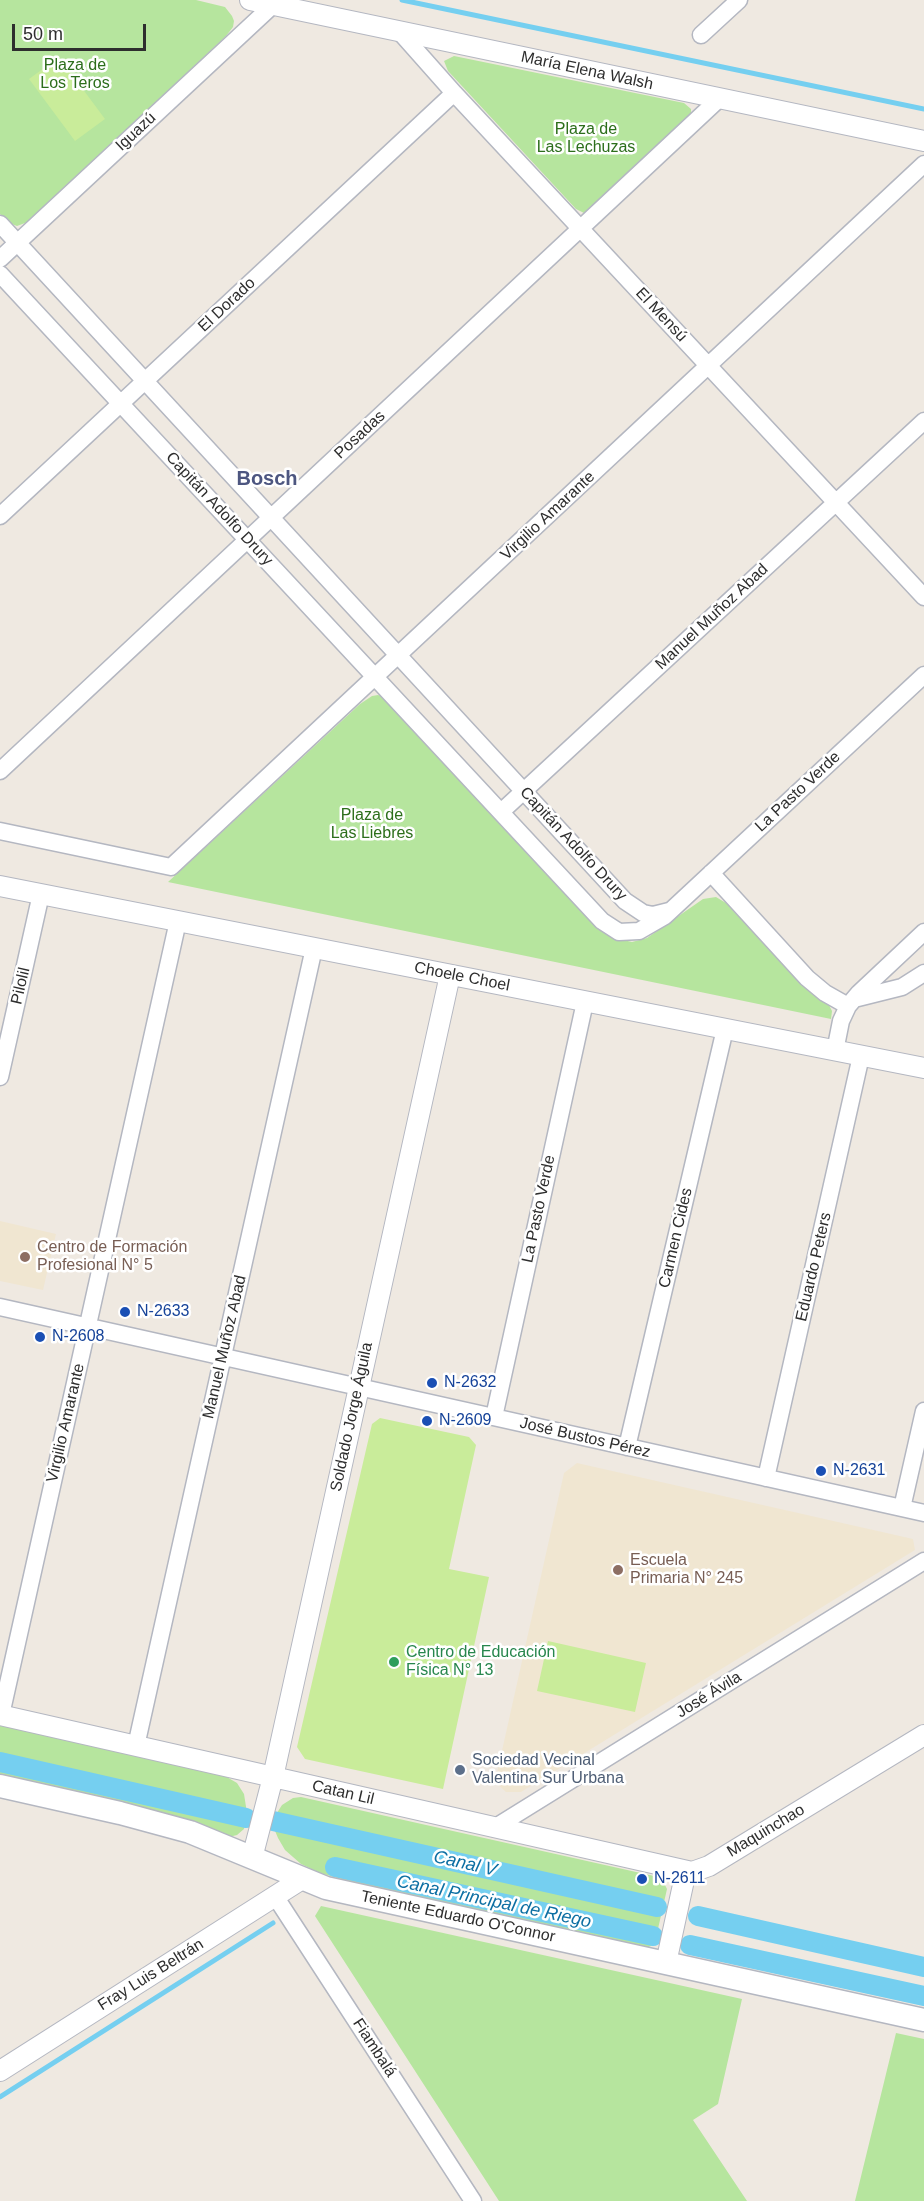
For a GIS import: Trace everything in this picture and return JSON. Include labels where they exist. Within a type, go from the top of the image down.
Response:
[{"type":"main road","name":"Teniente Eduardo O'Connor","points":[[0,1786],[179,1829],[333,1890],[924,2020]]},
{"type":"street","name":"María Elena Walsh","points":[[250,0],[924,141]]},
{"type":"street","points":[[701,35],[739,0]]},
{"type":"street","name":"Iguazú","points":[[0,259],[273,5]]},
{"type":"street","name":"El Mensú","points":[[399,31],[454,93],[924,597]]},
{"type":"street","name":"El Dorado","points":[[0,516],[454,93]]},
{"type":"street","name":"Posadas","points":[[0,771],[720,98]]},
{"type":"street","name":"Virgilio Amarante","points":[[0,831],[171,867],[924,164]]},
{"type":"street","name":"Capitán Adolfo Drury","points":[[0,224],[634,908],[653,915],[673,909]]},
{"type":"street","name":"Capitán Adolfo Drury","points":[[0,274],[602,921],[611,928],[628,933],[639,931],[657,922],[673,909]]},
{"type":"street","name":"Manuel Muñoz Abad","points":[[501,812],[924,421]]},
{"type":"street","name":"La Pasto Verde","points":[[673,909],[924,675]]},
{"type":"street","points":[[711,873],[807,978],[825,993],[850,1003],[902,987],[924,973]]},
{"type":"street","name":"Choele Choel","points":[[0,886],[924,1068]]},
{"type":"street","name":"Pilolil","points":[[0,1077],[41,894]]},
{"type":"street","name":"Virgilio Amarante","points":[[1,1715],[178,921]]},
{"type":"street","points":[[835,1051],[841,1021],[850,1003],[924,932]]},
{"type":"street","name":"Manuel Muñoz Abad","points":[[136,1746],[314,948]]},
{"type":"street","name":"Soldado Jorge Águila","points":[[252,1858],[273,1777],[450,975]]},
{"type":"street","name":"La Pasto Verde","points":[[494,1417],[585,1002]]},
{"type":"street","name":"Carmen Cides","points":[[627,1447],[725,1029]]},
{"type":"street","name":"Eduardo Peters","points":[[766,1478],[861,1056]]},
{"type":"street","name":"José Bustos Pérez","points":[[0,1307],[924,1513]]},
{"type":"street","points":[[902,1508],[924,1411]]},
{"type":"street","name":"José Ávila","points":[[494,1828],[924,1562]]},
{"type":"street","name":"Catan Lil","points":[[1,1715],[686,1871]]},
{"type":"street","name":"Maquinchao","points":[[686,1871],[698,1871],[709,1866],[924,1735]]},
{"type":"street","points":[[666,1963],[686,1871]]},
{"type":"street","name":"Fray Luis Beltrán","points":[[0,2071],[302,1879]]},
{"type":"street","name":"Fiambalá","points":[[275,1896],[473,2201]]},
{"type":"shaded area","name":"Centro de Formación Profesional N° 5","points":[[0,1221],[56,1234],[43,1290],[0,1281]]},
{"type":"shaded area","name":"Escuela Primaria N° 245","points":[[577,1463],[913,1539],[915,1550],[521,1792],[506,1792],[495,1782],[564,1473]]},
{"type":"green space","name":"Plaza de Los Teros","points":[[0,0],[196,0],[225,7],[234,21],[233,27],[226,36],[33,220],[17,226],[9,223],[0,214]]},
{"type":"green space","name":"Plaza de Las Lechuzas","points":[[454,56],[684,103],[691,109],[691,114],[588,213],[584,213],[576,209],[448,71],[444,61]]},
{"type":"green space","points":[[59,57],[105,119],[75,141],[29,79]]},
{"type":"green space","name":"Plaza de Las Liebres","points":[[378,695],[384,697],[615,938],[632,942],[647,938],[703,899],[716,897],[726,903],[806,988],[829,1005],[832,1011],[831,1019],[168,882],[360,704]]},
{"type":"green space","name":"Centro de Educación Física N° 13","points":[[380,1418],[469,1437],[476,1445],[449,1569],[489,1577],[443,1789],[305,1759],[297,1747],[372,1424]]},
{"type":"green space","points":[[548,1641],[646,1663],[635,1712],[537,1691]]},
{"type":"green space","points":[[0,1725],[225,1776],[237,1783],[244,1794],[247,1813],[244,1829],[237,1835],[229,1837],[0,1779]]},
{"type":"green space","points":[[301,1797],[654,1876],[663,1881],[667,1889],[655,1942],[646,1948],[355,1883],[320,1873],[301,1864],[285,1850],[273,1826],[275,1816],[282,1805],[293,1798]]},
{"type":"green space","points":[[321,1906],[742,1999],[718,2104],[693,2120],[747,2201],[499,2201],[315,1916]]},
{"type":"green space","points":[[896,2033],[924,2039],[924,2201],[855,2201]]},
{"type":"waterway","points":[[402,0],[924,109]]},
{"type":"waterway","name":"Canal Principal de Riego","points":[[0,1762],[246,1818]]},
{"type":"waterway","name":"Canal V","points":[[273,1821],[657,1907]]},
{"type":"waterway","name":"Canal Principal de Riego","points":[[335,1867],[653,1936]]},
{"type":"waterway","name":"Canal V","points":[[698,1916],[924,1967]]},
{"type":"waterway","points":[[0,2097],[273,1923]]},
{"type":"waterway","name":"Canal Principal de Riego","points":[[690,1945],[924,1996]]},
{"type":"place","name":"Centro de Formación Profesional N° 5","points":[[25,1257]]},
{"type":"place","name":"N-2633","points":[[125,1312]]},
{"type":"place","name":"N-2608","points":[[40,1337]]},
{"type":"place","name":"N-2632","points":[[432,1383]]},
{"type":"place","name":"N-2609","points":[[427,1421]]},
{"type":"place","name":"N-2631","points":[[821,1471]]},
{"type":"place","name":"Escuela Primaria N° 245","points":[[618,1570]]},
{"type":"place","name":"Centro de Educación Física N° 13","points":[[394,1662]]},
{"type":"place","name":"Sociedad Vecinal Valentina Sur Urbana","points":[[460,1770]]},
{"type":"place","name":"N-2611","points":[[642,1879]]},
{"type":"district","name":"Bosch","points":[[267,479]]}]
